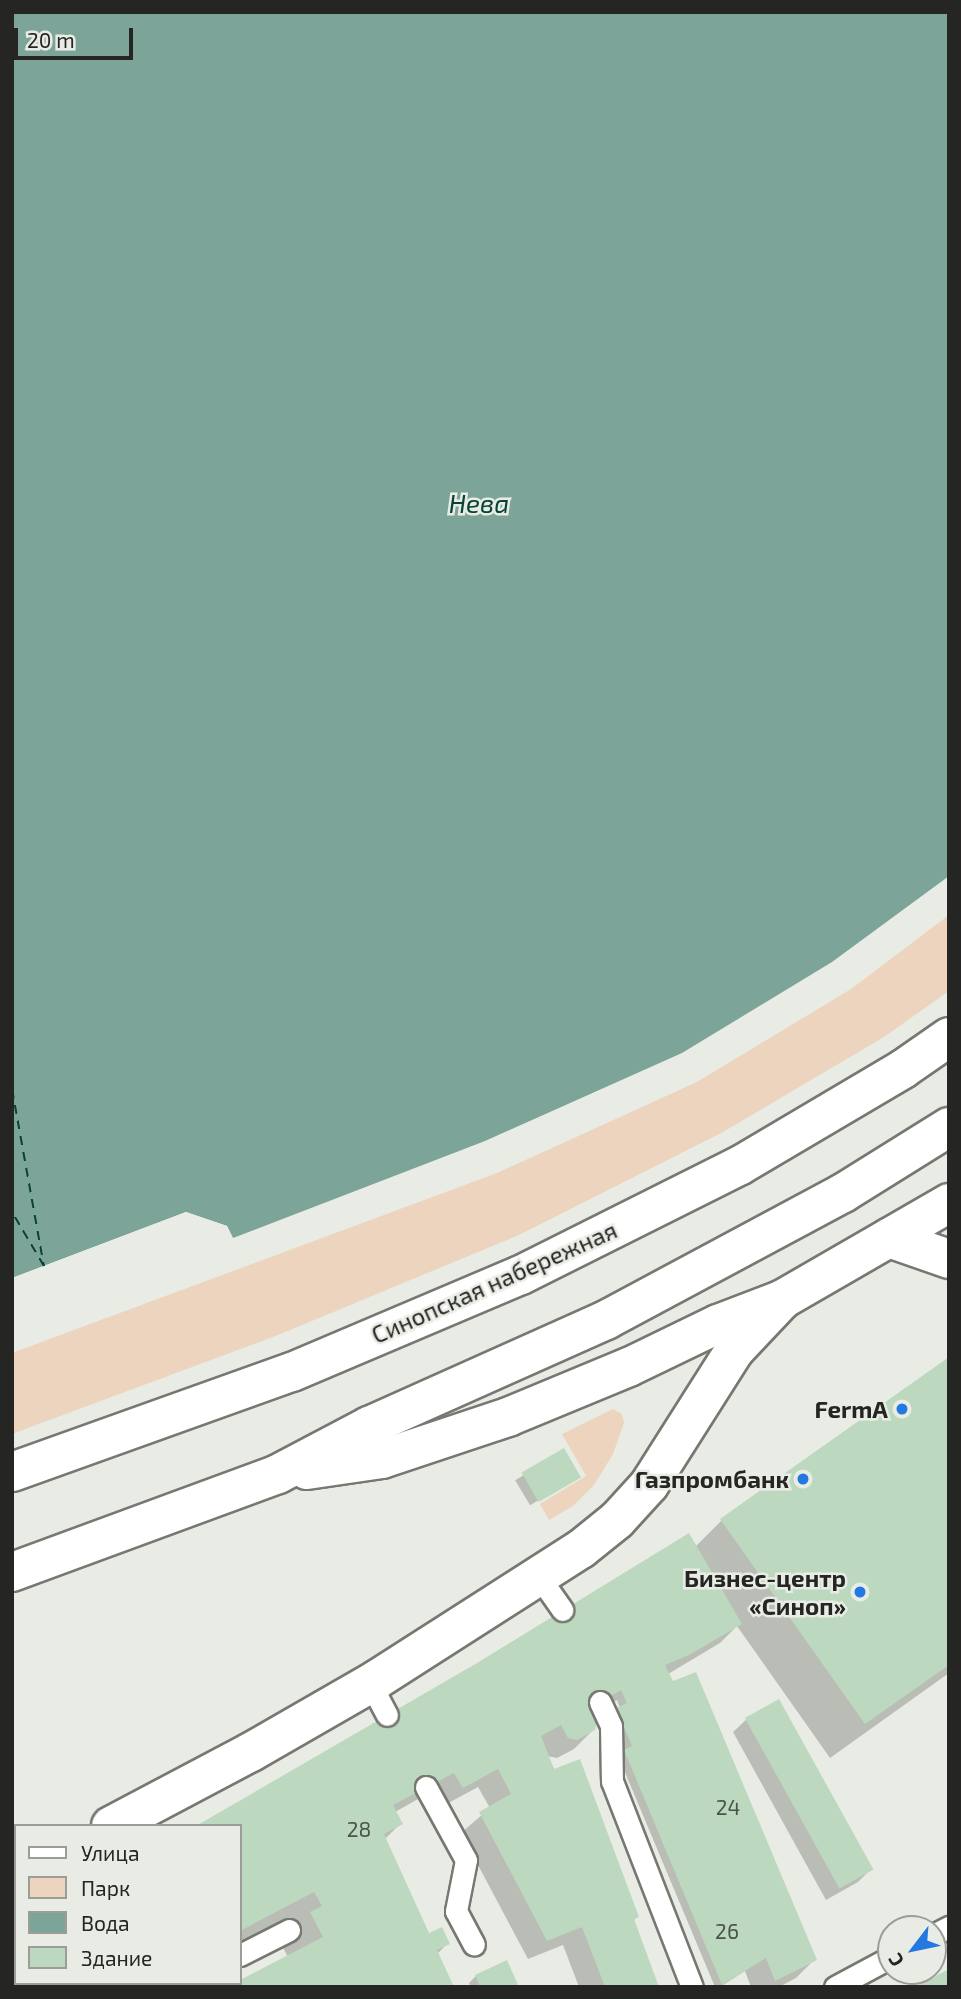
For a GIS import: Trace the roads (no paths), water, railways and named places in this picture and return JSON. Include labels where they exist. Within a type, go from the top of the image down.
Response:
[{"type":"main road","name":"Синопская набережная","points":[[12,1472],[292,1372],[521,1275],[739,1166],[903,1069],[949,1037]]},
{"type":"main road","points":[[12,1572],[278,1474],[369,1426],[618,1314],[843,1193],[949,1127]]},
{"type":"main road","points":[[278,1474],[382,1458],[508,1417],[629,1367],[718,1324],[783,1299],[949,1203]]},
{"type":"main road","points":[[888,1238],[949,1259]]},
{"type":"main road","points":[[114,1824],[251,1752],[379,1699],[617,1520],[649,1485],[734,1352],[783,1299]]},
{"type":"lane","points":[[540,1578],[562,1610]]},
{"type":"lane","points":[[600,1702],[611,1726],[612,1782],[692,1987]]},
{"type":"lane","points":[[426,1787],[466,1860],[456,1911],[474,1945]]},
{"type":"lane","points":[[242,1954],[289,1930]]},
{"type":"lane","points":[[835,1987],[877,1964]]},
{"type":"water","name":"Нева","points":[[12,12],[949,12],[949,876],[832,962],[682,1053],[485,1141],[233,1238],[227,1226],[186,1212],[12,1278]]},
{"type":"place","name":"FermA","points":[[902,1409]]},
{"type":"place","name":"Газпромбанк","points":[[803,1479]]},
{"type":"place","name":"Бизнес-центр «Синоп»","points":[[860,1592]]}]
